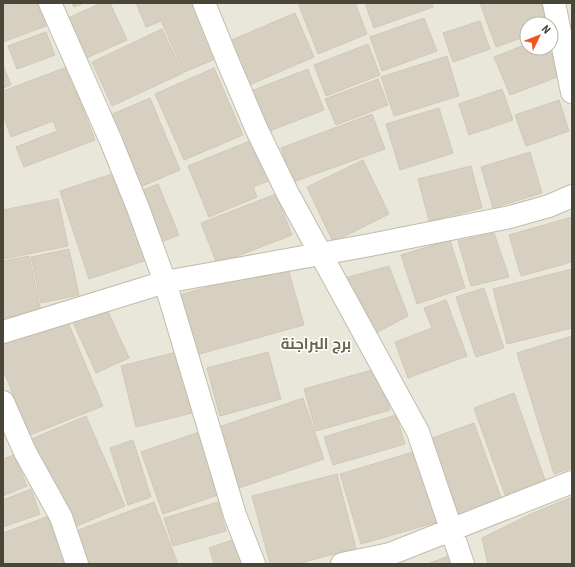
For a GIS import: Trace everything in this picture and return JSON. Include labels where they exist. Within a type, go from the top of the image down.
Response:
[{"type":"street","points":[[50,3],[138,208],[165,282],[235,515],[254,564]]},
{"type":"street","points":[[204,3],[228,62],[288,194],[418,432],[463,564]]},
{"type":"street","points":[[554,3],[572,92]]},
{"type":"street","points":[[3,332],[165,282],[370,245],[510,216],[549,206],[572,196]]},
{"type":"street","points":[[3,404],[25,452],[61,517],[77,564]]},
{"type":"street","points":[[342,564],[390,554],[572,482]]},
{"type":"shaded area","points":[[3,3],[572,3],[572,564],[3,564]]},
{"type":"building","points":[[3,3],[37,3],[46,26],[3,42]]},
{"type":"building","points":[[72,3],[84,3],[74,7]]},
{"type":"building","points":[[101,3],[110,3],[127,40],[82,60],[64,20]]},
{"type":"building","points":[[136,3],[193,3],[218,58],[184,72],[161,21],[146,27]]},
{"type":"building","points":[[298,3],[355,3],[367,34],[318,54]]},
{"type":"building","points":[[365,3],[431,3],[433,7],[374,28]]},
{"type":"building","points":[[480,3],[541,3],[546,16],[519,16],[519,39],[496,47]]},
{"type":"building","points":[[295,13],[314,57],[247,86],[227,42]]},
{"type":"building","points":[[424,18],[437,51],[382,71],[370,37]]},
{"type":"building","points":[[480,21],[490,49],[453,62],[443,33]]},
{"type":"building","points":[[162,29],[183,73],[112,106],[92,62]]},
{"type":"building","points":[[46,32],[55,55],[17,69],[8,46]]},
{"type":"building","points":[[368,44],[380,75],[326,96],[314,65]]},
{"type":"building","points":[[519,47],[519,56],[552,56],[560,76],[510,95],[494,57]]},
{"type":"building","points":[[447,56],[459,96],[394,116],[381,77]]},
{"type":"building","points":[[3,65],[11,85],[3,88]]},
{"type":"building","points":[[67,67],[95,140],[24,167],[16,147],[57,131],[53,121],[11,137],[3,115],[3,91]]},
{"type":"building","points":[[214,68],[243,135],[184,160],[155,94]]},
{"type":"building","points":[[308,69],[324,110],[267,132],[251,91]]},
{"type":"building","points":[[378,79],[388,105],[336,125],[325,99]]},
{"type":"building","points":[[502,89],[513,120],[469,135],[459,104]]},
{"type":"building","points":[[150,98],[180,170],[138,188],[108,116]]},
{"type":"building","points":[[559,100],[569,131],[526,146],[515,115]]},
{"type":"building","points":[[439,108],[453,153],[400,170],[386,124]]},
{"type":"building","points":[[372,114],[385,149],[293,182],[281,148]]},
{"type":"building","points":[[257,138],[274,179],[253,187],[257,197],[209,217],[188,166]]},
{"type":"building","points":[[530,152],[542,193],[493,208],[481,167]]},
{"type":"building","points":[[363,160],[389,214],[333,242],[307,187]]},
{"type":"building","points":[[471,166],[482,208],[429,221],[418,179]]},
{"type":"building","points":[[118,172],[147,260],[89,279],[60,191]]},
{"type":"building","points":[[158,184],[179,235],[159,243],[138,192]]},
{"type":"building","points":[[276,194],[292,235],[217,264],[201,223]]},
{"type":"building","points":[[58,199],[68,246],[3,259],[3,210]]},
{"type":"building","points":[[572,217],[572,262],[521,276],[509,235]]},
{"type":"building","points":[[494,233],[509,277],[471,286],[458,241]]},
{"type":"building","points":[[450,240],[465,288],[417,304],[401,255]]},
{"type":"building","points":[[69,249],[79,295],[41,303],[31,257]]},
{"type":"building","points":[[29,256],[41,311],[3,318],[3,261]]},
{"type":"building","points":[[287,265],[304,325],[196,355],[179,295]]},
{"type":"building","points":[[389,266],[408,316],[372,335],[345,278]]},
{"type":"building","points":[[572,269],[572,328],[507,344],[493,289]]},
{"type":"building","points":[[484,288],[504,348],[476,357],[456,297]]},
{"type":"building","points":[[446,300],[467,356],[408,378],[395,342],[432,328],[424,308]]},
{"type":"building","points":[[105,305],[129,358],[96,373],[72,320]]},
{"type":"building","points":[[66,318],[103,406],[30,435],[3,370],[3,344]]},
{"type":"building","points":[[572,336],[572,468],[554,474],[517,353]]},
{"type":"building","points":[[181,351],[196,412],[136,427],[121,366]]},
{"type":"building","points":[[268,352],[281,399],[220,416],[207,368]]},
{"type":"building","points":[[379,368],[390,410],[316,431],[304,389]]},
{"type":"building","points":[[514,393],[545,480],[505,495],[474,408]]},
{"type":"building","points":[[303,398],[324,459],[239,488],[219,427]]},
{"type":"building","points":[[396,415],[405,444],[333,465],[324,437]]},
{"type":"building","points":[[86,416],[125,506],[67,530],[29,440]]},
{"type":"building","points":[[474,423],[503,503],[452,521],[424,441]]},
{"type":"building","points":[[202,431],[224,493],[163,514],[141,452]]},
{"type":"building","points":[[133,440],[151,497],[128,505],[110,448]]},
{"type":"building","points":[[420,450],[441,521],[361,544],[340,474]]},
{"type":"building","points":[[14,455],[27,486],[3,496],[3,459]]},
{"type":"building","points":[[337,474],[356,548],[297,564],[270,564],[252,496]]},
{"type":"building","points":[[31,489],[40,514],[3,527],[3,500]]},
{"type":"building","points":[[572,497],[572,564],[488,564],[482,538],[533,513]]},
{"type":"building","points":[[154,502],[178,564],[85,564],[73,532]]},
{"type":"building","points":[[218,502],[226,531],[173,546],[164,518]]},
{"type":"building","points":[[52,515],[71,564],[3,564],[3,533]]},
{"type":"building","points":[[238,538],[248,564],[211,564],[214,563],[209,548]]},
{"type":"building","points":[[452,555],[455,564],[427,564]]},
{"type":"district","name":"برج البراجنة","points":[[316,344]]}]
